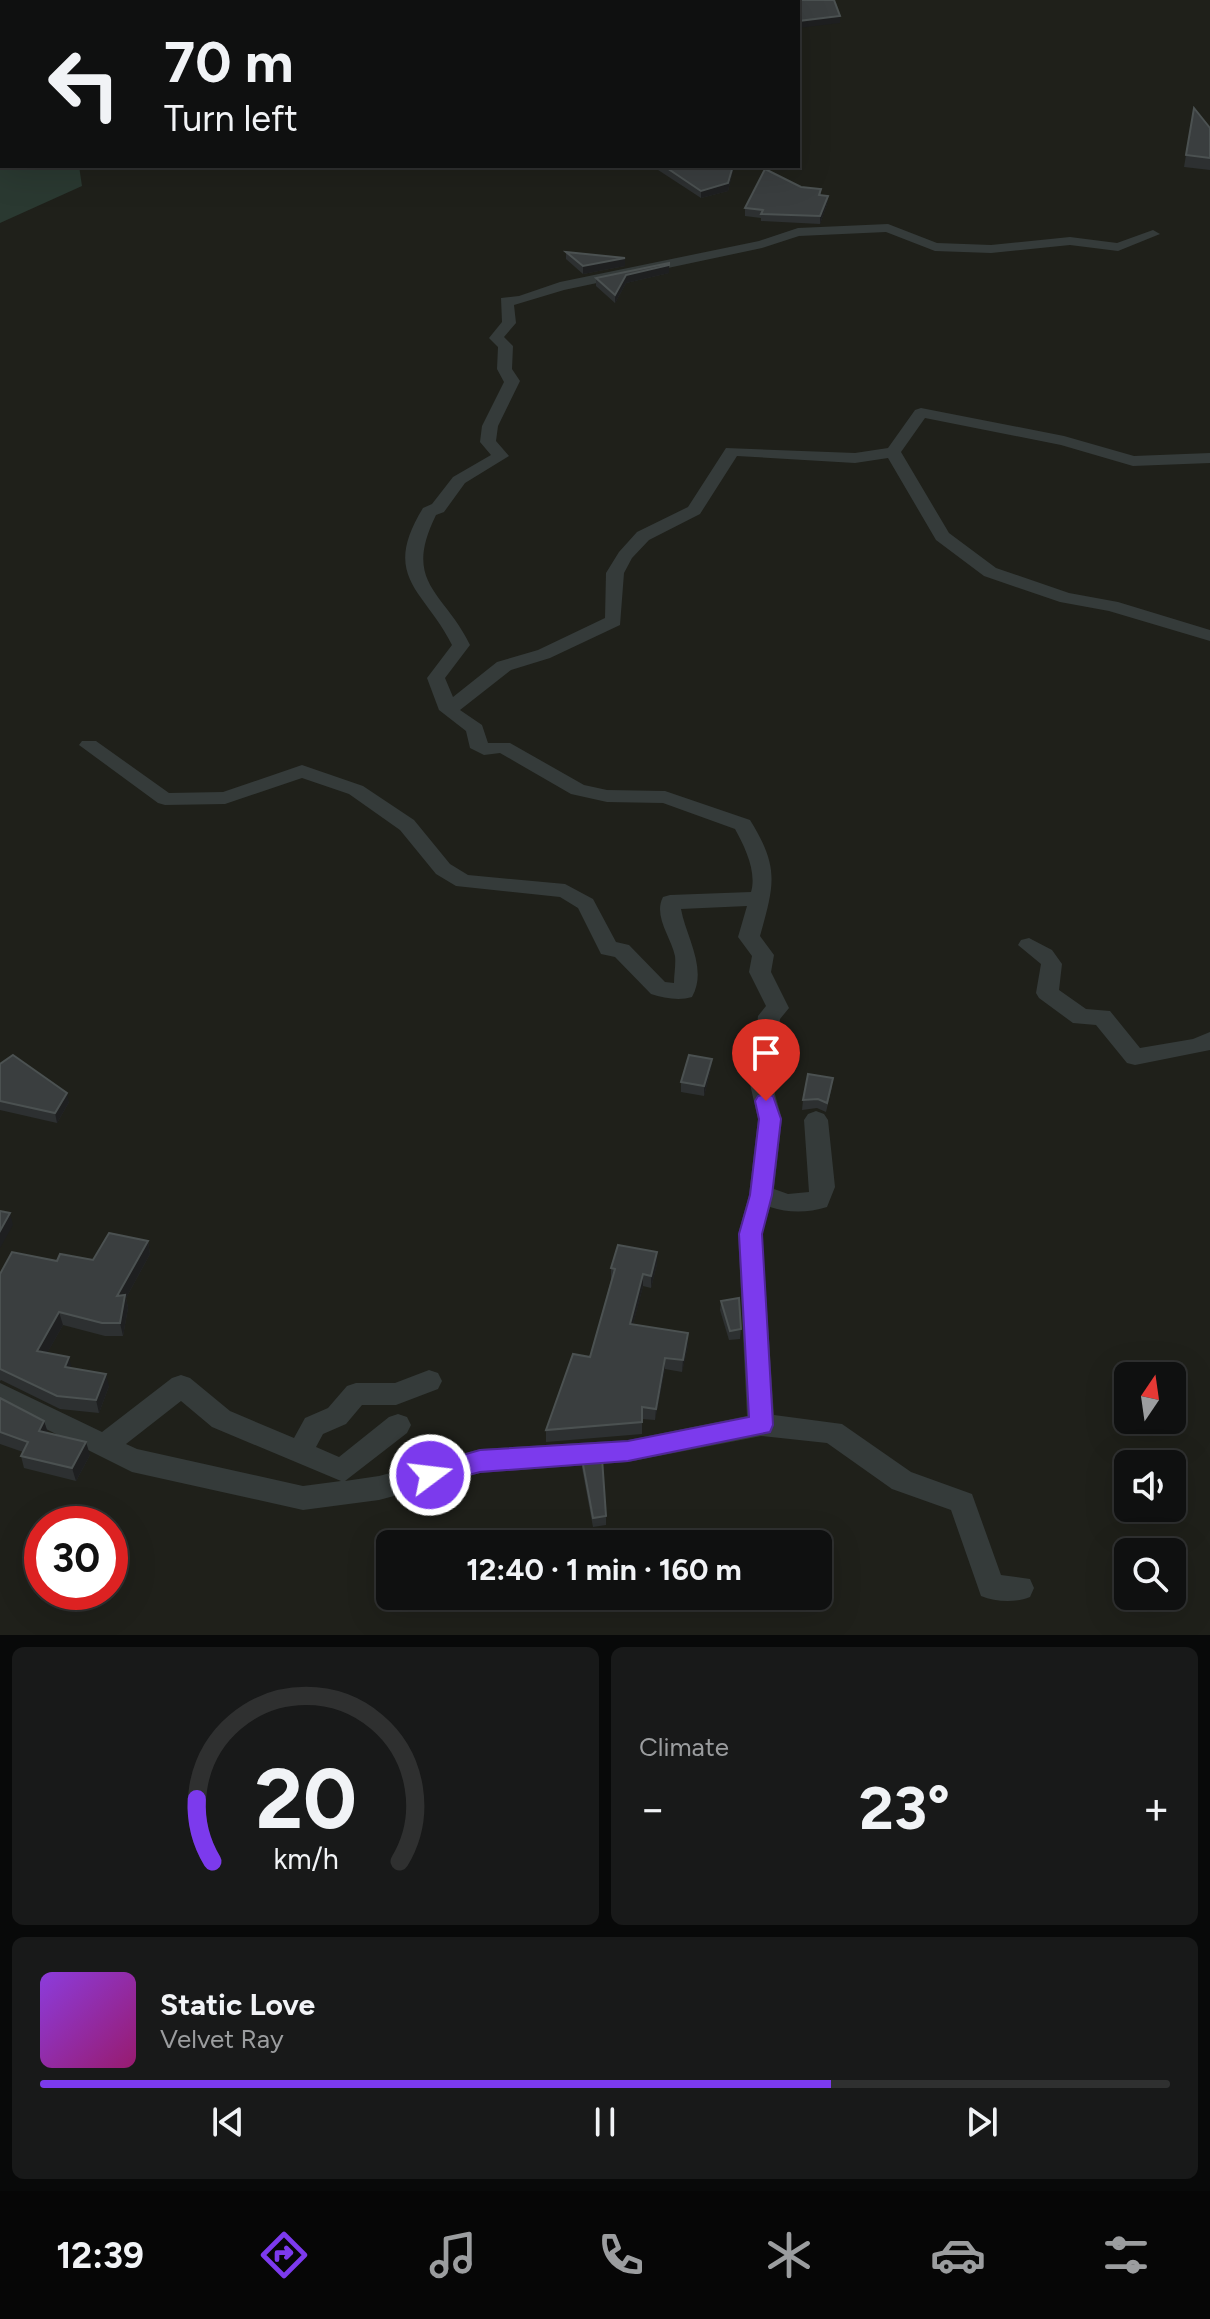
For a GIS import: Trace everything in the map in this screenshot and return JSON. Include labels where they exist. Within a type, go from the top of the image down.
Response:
[{"type":"street","points":[[761,1425],[750,1234],[761,1195],[770,1119],[761,1084],[769,1016],[778,1008],[760,972],[763,955],[749,937],[764,883],[755,846],[743,825],[665,797],[607,796],[578,790],[503,747],[484,749],[477,744],[475,729],[448,710],[436,678],[461,645],[455,629],[441,616],[412,567],[415,538],[429,512],[438,508],[459,480],[501,456],[488,442],[490,426],[512,381],[505,375],[503,364],[506,346],[496,338],[509,323],[506,301],[521,300],[560,286],[762,244],[798,232],[888,228],[935,247],[991,249],[1070,241],[1118,247],[1153,234]]},
{"type":"street","points":[[448,710],[504,666],[544,654],[614,621],[615,573],[625,556],[643,536],[694,510],[732,451],[855,458],[893,452],[921,413],[1064,441],[1133,461],[1210,458]]},
{"type":"street","points":[[893,452],[942,536],[990,572],[1066,598],[1112,606],[1210,636]]},
{"type":"street","points":[[89,745],[165,799],[225,798],[302,771],[356,790],[407,825],[443,869],[463,881],[565,891],[586,904],[609,949],[621,950],[659,989],[684,992],[686,957],[673,922],[670,902],[760,899]]},
{"type":"street","points":[[1029,945],[1051,960],[1055,969],[1047,993],[1081,1017],[1102,1017],[1135,1057],[1198,1046],[1210,1040]]},
{"type":"street","points":[[761,1195],[788,1203],[818,1200],[823,1187],[816,1120]]},
{"type":"street","points":[[299,1453],[314,1426],[337,1416],[356,1394],[396,1394],[429,1381]]},
{"type":"street","points":[[104,1446],[181,1386],[221,1419],[342,1470],[398,1425]]},
{"type":"street","points":[[0,1394],[132,1460],[303,1498],[379,1488],[480,1461],[628,1451],[761,1425],[833,1432],[902,1481],[962,1502],[991,1587],[1020,1588]]},
{"type":"shaded area","points":[[800,0],[1210,0],[1210,1635],[0,1635],[0,168],[800,168]]},
{"type":"shaded area","points":[[0,168],[79,168],[82,186],[0,223]]},
{"type":"building","points":[[800,0],[834,0],[840,16],[800,21]]},
{"type":"building","points":[[1194,108],[1210,128],[1210,158],[1186,155]]},
{"type":"building","points":[[667,168],[732,168],[728,183],[701,191]]},
{"type":"building","points":[[765,169],[801,187],[821,189],[819,195],[828,196],[820,216],[761,214],[763,210],[745,208]]},
{"type":"building","points":[[566,252],[625,258],[583,266]]},
{"type":"building","points":[[669,263],[626,275],[615,295],[596,278]]},
{"type":"building","points":[[13,1055],[67,1093],[55,1113],[0,1101],[0,1064]]},
{"type":"building","points":[[689,1055],[712,1059],[704,1086],[681,1082]]},
{"type":"building","points":[[808,1074],[833,1078],[827,1103],[818,1099],[803,1100]]},
{"type":"building","points":[[0,1211],[10,1213],[0,1231]]},
{"type":"building","points":[[109,1233],[148,1241],[117,1296],[125,1295],[120,1323],[102,1323],[59,1312],[37,1351],[69,1357],[65,1367],[106,1374],[96,1400],[57,1396],[0,1369],[0,1274],[12,1252],[57,1261],[60,1254],[93,1260]]},
{"type":"building","points":[[618,1245],[657,1252],[651,1276],[643,1274],[630,1324],[688,1333],[683,1360],[665,1358],[656,1409],[642,1407],[642,1422],[546,1430],[573,1354],[590,1357],[615,1269],[611,1268]]},
{"type":"building","points":[[739,1298],[741,1329],[730,1331],[721,1301]]},
{"type":"building","points":[[0,1398],[44,1421],[39,1431],[86,1442],[72,1468],[21,1456],[28,1442],[0,1432]]},
{"type":"building","points":[[602,1458],[606,1516],[593,1518],[582,1459]]},
{"type":"route","points":[[430,1475],[480,1461],[628,1451],[761,1425],[750,1234],[761,1195],[770,1119],[766,1101]]}]
